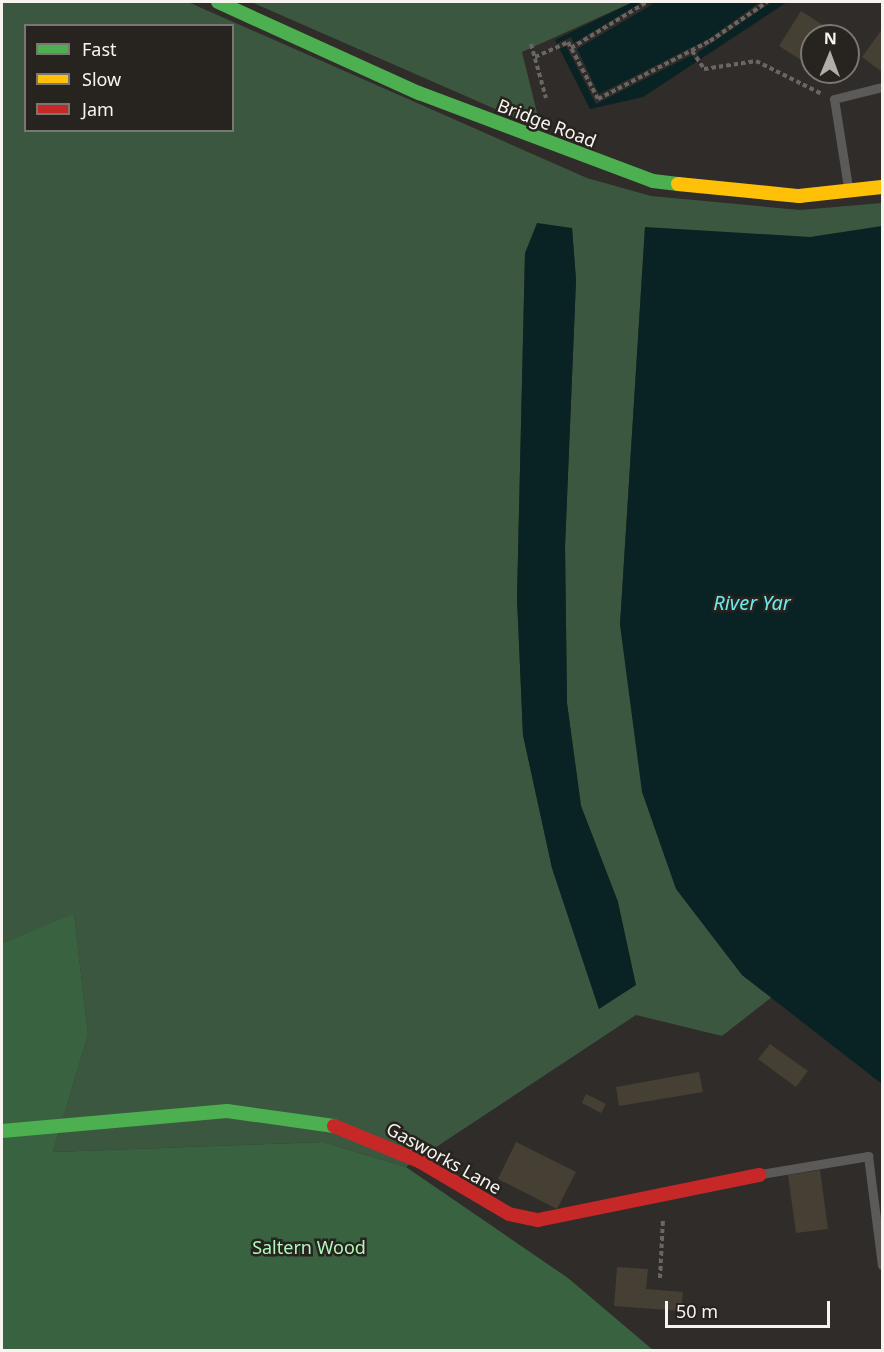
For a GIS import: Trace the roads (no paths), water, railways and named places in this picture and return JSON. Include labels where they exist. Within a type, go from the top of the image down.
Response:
[{"type":"street","name":"Bridge Road","points":[[218,2],[419,93],[653,181],[799,196],[882,187]]},
{"type":"street","name":"Gasworks Lane","points":[[2,1131],[227,1112],[327,1123],[401,1152],[508,1214],[538,1220],[759,1175]]},
{"type":"lane","points":[[849,192],[834,99],[882,87]]},
{"type":"lane","points":[[759,1175],[868,1156],[882,1265]]},
{"type":"water","points":[[633,2],[787,2],[643,97],[590,109],[555,40]]},
{"type":"water","points":[[537,223],[572,228],[576,280],[565,547],[567,703],[581,806],[618,902],[636,985],[599,1009],[552,868],[523,735],[517,598],[525,253]]},
{"type":"water","name":"River Yar","points":[[882,226],[882,1084],[742,975],[676,889],[642,792],[620,625],[645,227],[810,237]]},
{"type":"park label","name":"Saltern Wood","points":[[309,1247]]}]
